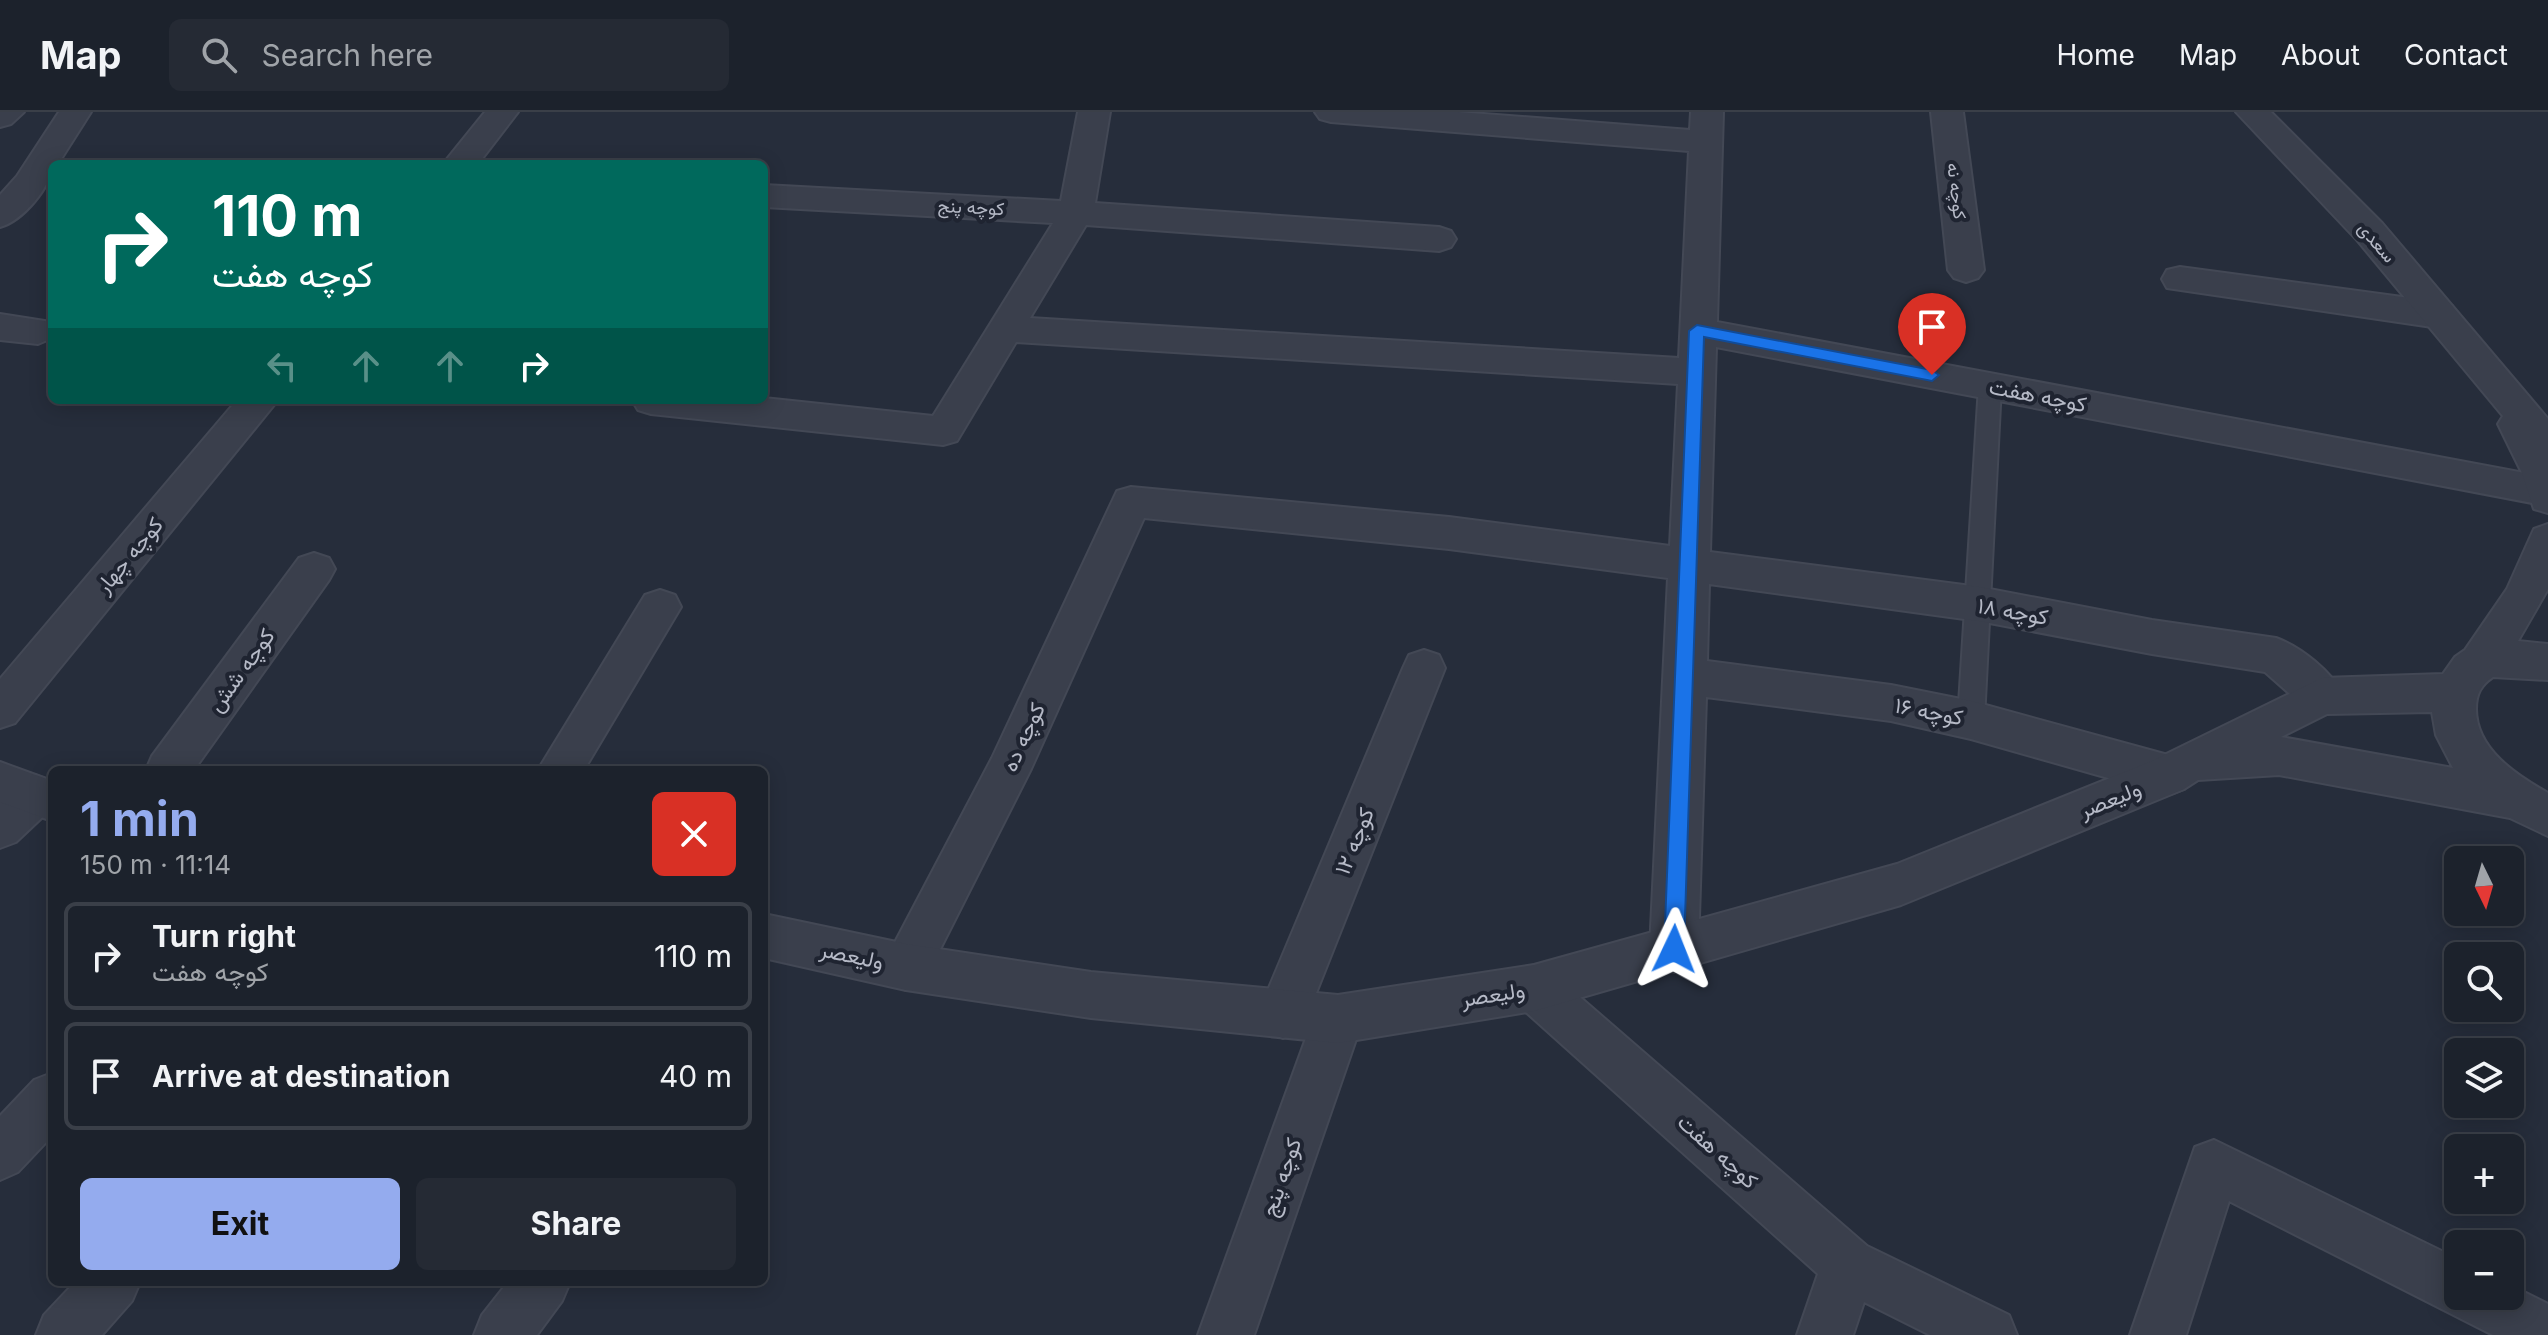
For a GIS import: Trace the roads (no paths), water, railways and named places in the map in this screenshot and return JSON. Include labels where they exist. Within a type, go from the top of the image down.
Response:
[{"type":"street","points":[[0,117],[8,112]]},
{"type":"street","points":[[0,216],[29,184],[75,112]]},
{"type":"street","points":[[463,160],[502,112]]},
{"type":"street","points":[[689,404],[943,431],[1076,213],[1094,112]]},
{"type":"street","points":[[1331,112],[1706,127],[1674,949]]},
{"type":"street","name":"کوچه نه","points":[[1947,112],[1966,270]]},
{"type":"street","name":"سعدی","points":[[2252,112],[2301,158],[2494,379]]},
{"type":"street","name":"کوچه پنج","points":[[768,196],[1076,213],[1439,239]]},
{"type":"street","points":[[2180,279],[2439,315]]},
{"type":"street","points":[[0,327],[38,331]]},
{"type":"street","points":[[1007,329],[1696,372]]},
{"type":"street","name":"کوچه هفت","points":[[1697,331],[2547,495]]},
{"type":"street","points":[[2494,379],[2548,446]]},
{"type":"street","points":[[2494,379],[2542,473],[2547,495]]},
{"type":"street","name":"کوچه چهار","points":[[0,710],[256,404]]},
{"type":"street","name":"کوچه ۱۸","points":[[1131,502],[1449,533],[1979,604],[2152,637],[2276,656],[2322,696]]},
{"type":"street","name":"کوچه ده","points":[[906,967],[1009,769],[1131,502]]},
{"type":"street","points":[[2532,808],[2485,773],[2463,745],[2453,716],[2468,677],[2524,597],[2548,540]]},
{"type":"street","name":"کوچه شش","points":[[171,766],[314,569]]},
{"type":"street","points":[[562,766],[660,607]]},
{"type":"street","name":"ولیعصر","points":[[768,937],[906,967],[1091,995],[1338,1019],[1534,988],[1901,884],[2179,768],[2322,696],[2468,677],[2521,659],[2548,662]]},
{"type":"street","name":"کوچه ۱۲","points":[[1283,1014],[1424,668]]},
{"type":"street","name":"کوچه ۱۶","points":[[1684,676],[1891,703],[2179,768]]},
{"type":"street","name":"ولیعصر","points":[[2179,768],[2279,756],[2532,808]]},
{"type":"street","points":[[0,828],[29,793]]},
{"type":"street","name":"کوچه هفت","points":[[1534,988],[1848,1265],[1989,1335]]},
{"type":"street","name":"کوچه پنج","points":[[1226,1335],[1338,1019]]},
{"type":"street","points":[[0,1154],[48,1102]]},
{"type":"street","points":[[2158,1335],[2214,1166],[2444,1281]]},
{"type":"street","points":[[1825,1335],[1848,1265]]},
{"type":"street","points":[[64,1335],[109,1286]]},
{"type":"street","points":[[502,1335],[540,1286]]},
{"type":"street","points":[[2501,1310],[2548,1333]]},
{"type":"lane","points":[[1971,720],[1990,386]]}]
